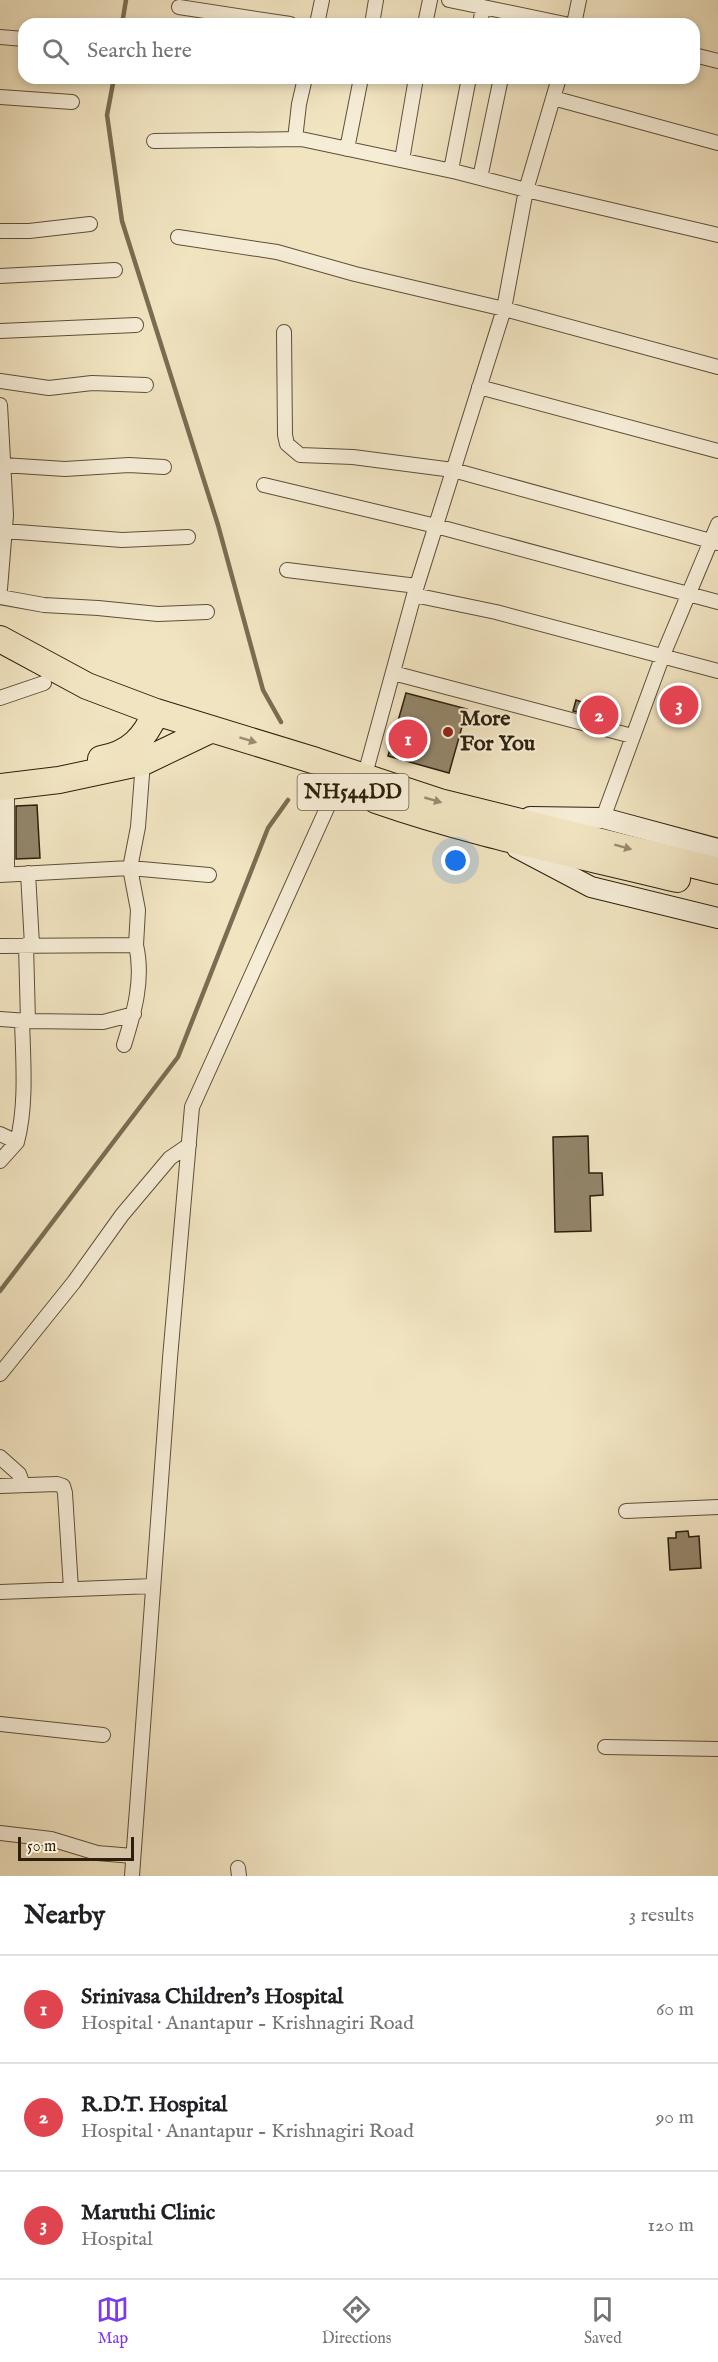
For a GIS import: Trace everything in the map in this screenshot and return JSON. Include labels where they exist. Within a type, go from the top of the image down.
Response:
[{"type":"highway","name":"NH544DD","points":[[0,639],[189,741],[337,786],[418,815],[494,825],[718,871]]},
{"type":"highway","name":"NH544DD","points":[[0,658],[87,704],[153,720],[212,729],[440,802],[494,825],[718,888]]},
{"type":"highway","points":[[2,782],[110,757],[133,747],[153,720]]},
{"type":"highway","points":[[2,782],[98,773],[143,762],[212,729]]},
{"type":"street","points":[[318,18],[322,0]]},
{"type":"street","points":[[373,18],[376,0]]},
{"type":"street","points":[[426,18],[430,0]]},
{"type":"street","points":[[449,0],[483,7],[510,18]]},
{"type":"street","points":[[575,18],[579,0]]},
{"type":"street","points":[[179,7],[251,18]]},
{"type":"street","points":[[481,18],[483,7]]},
{"type":"street","points":[[0,37],[18,38]]},
{"type":"street","points":[[700,56],[718,61]]},
{"type":"street","points":[[295,139],[304,84]]},
{"type":"street","points":[[347,149],[360,84]]},
{"type":"street","points":[[402,160],[415,84]]},
{"type":"street","points":[[451,170],[468,84]]},
{"type":"street","points":[[480,178],[500,84]]},
{"type":"street","points":[[364,778],[416,591],[504,309],[526,190],[557,84]]},
{"type":"street","points":[[0,97],[72,102]]},
{"type":"street","points":[[553,98],[718,143]]},
{"type":"street","points":[[154,141],[295,139],[451,170],[718,235]]},
{"type":"street","points":[[0,231],[30,231],[90,224]]},
{"type":"street","points":[[178,237],[277,252],[355,274],[504,309],[718,367]]},
{"type":"street","points":[[0,276],[115,270]]},
{"type":"street","points":[[0,331],[136,325]]},
{"type":"street","points":[[284,333],[285,435],[287,444],[300,455],[353,457],[453,470],[715,542]]},
{"type":"street","points":[[0,381],[49,388],[92,383],[146,385]]},
{"type":"street","points":[[479,387],[718,452]]},
{"type":"street","points":[[0,405],[5,531],[0,589]]},
{"type":"street","points":[[3,465],[65,469],[129,465],[164,467]]},
{"type":"street","points":[[264,485],[436,526],[718,602]]},
{"type":"street","points":[[603,818],[663,655],[715,542],[718,524]]},
{"type":"street","points":[[5,531],[122,540],[188,537]]},
{"type":"street","points":[[287,570],[416,591],[718,670]]},
{"type":"street","points":[[0,597],[44,605],[158,614],[207,612]]},
{"type":"street","points":[[393,673],[632,736]]},
{"type":"street","points":[[0,698],[44,683]]},
{"type":"street","points":[[124,1045],[134,1014],[138,985],[139,955],[136,945],[138,910],[130,868],[138,827],[143,762]]},
{"type":"street","points":[[2,782],[3,875],[130,868],[209,875]]},
{"type":"street","points":[[132,1876],[192,1107],[337,786]]},
{"type":"street","points":[[494,825],[603,818],[718,849]]},
{"type":"street","points":[[494,825],[591,886],[718,918]]},
{"type":"street","points":[[0,1161],[17,1142],[21,1126],[29,945],[28,873]]},
{"type":"street","points":[[0,946],[136,945]]},
{"type":"street","points":[[0,1019],[103,1022],[134,1014]]},
{"type":"street","points":[[0,1134],[17,1142]]},
{"type":"street","points":[[0,1374],[150,1182],[175,1153],[189,1145]]},
{"type":"street","points":[[0,1457],[19,1474],[23,1485]]},
{"type":"street","points":[[0,1486],[57,1484],[64,1489],[71,1589]]},
{"type":"street","points":[[627,1511],[718,1507]]},
{"type":"street","points":[[0,1592],[153,1586]]},
{"type":"street","points":[[0,1724],[103,1735]]},
{"type":"street","points":[[605,1748],[718,1749]]},
{"type":"street","points":[[0,1833],[51,1839],[97,1853],[133,1856]]},
{"type":"building","points":[[406,693],[467,709],[449,773],[388,756]]},
{"type":"building","points":[[671,695],[694,701],[691,714],[667,708]]},
{"type":"building","points":[[576,700],[619,715],[617,723],[573,711]]},
{"type":"building","points":[[37,805],[40,858],[16,859],[16,806]]},
{"type":"building","points":[[588,1136],[589,1173],[602,1173],[603,1195],[590,1196],[591,1231],[555,1232],[553,1137]]},
{"type":"building","points":[[688,1531],[689,1537],[699,1536],[701,1568],[670,1570],[668,1538],[676,1538],[676,1532]]},
{"type":"waterway","points":[[123,18],[126,0]]},
{"type":"waterway","points":[[113,84],[107,115],[122,221],[218,525],[263,690],[281,722]]},
{"type":"waterway","points":[[0,1291],[178,1057],[268,828],[288,800]]},
{"type":"place","name":"Maruthi Clinic","points":[[679,705]]},
{"type":"place","name":"R.D.T. Hospital","points":[[599,715]]},
{"type":"place","name":"More For You","points":[[448,732]]},
{"type":"place","name":"Srinivasa Children's Hospital","points":[[408,739]]}]
